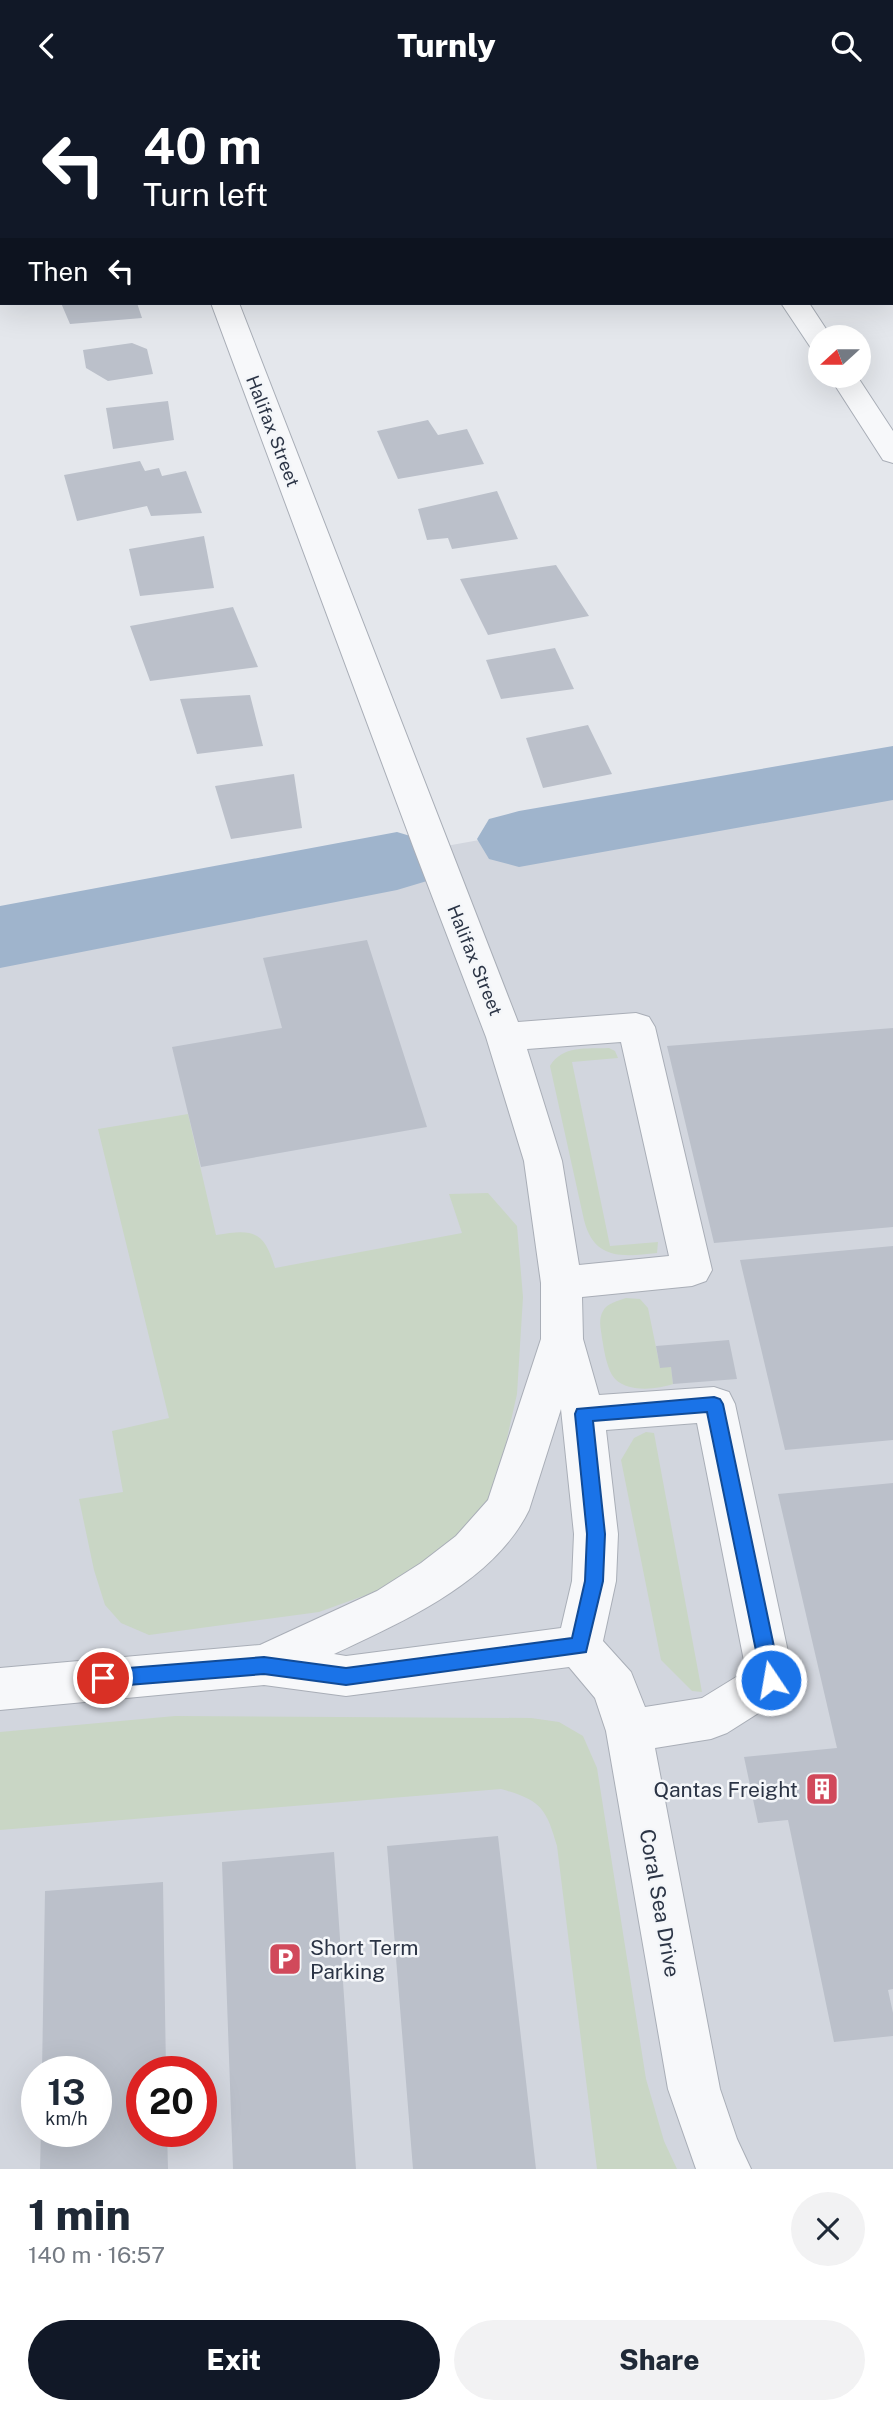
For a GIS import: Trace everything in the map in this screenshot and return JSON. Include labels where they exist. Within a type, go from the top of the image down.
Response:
[{"type":"street","name":"Halifax Street","points":[[226,305],[431,849],[505,1037],[543,1161],[561,1283],[562,1339],[583,1414],[596,1534],[594,1581],[579,1646]]},
{"type":"street","points":[[796,305],[810,325]]},
{"type":"street","points":[[851,389],[893,454]]},
{"type":"street","points":[[505,1037],[636,1027],[692,1270],[561,1283]]},
{"type":"street","points":[[264,1665],[393,1605],[437,1577],[471,1549],[508,1510],[562,1339]]},
{"type":"street","points":[[583,1414],[714,1404],[771,1680],[711,1718],[629,1731]]},
{"type":"street","points":[[0,1689],[264,1665],[346,1676],[579,1646]]},
{"type":"street","name":"Coral Sea Drive","points":[[579,1646],[615,1687],[629,1731],[694,2089],[715,2152],[725,2169]]},
{"type":"shaded area","points":[[893,766],[893,2169],[0,2169],[0,926]]},
{"type":"green space","points":[[609,1048],[615,1051],[618,1058],[572,1062],[610,1246],[658,1242],[657,1253],[621,1255],[602,1249],[595,1243],[584,1220],[550,1066],[561,1054],[568,1051]]},
{"type":"green space","points":[[188,1114],[216,1235],[239,1232],[255,1235],[266,1246],[275,1268],[462,1233],[449,1194],[488,1193],[517,1226],[523,1297],[517,1394],[496,1487],[477,1517],[444,1553],[394,1585],[319,1612],[149,1635],[121,1623],[105,1605],[94,1570],[79,1499],[123,1492],[112,1431],[169,1418],[98,1129]]},
{"type":"green space","points":[[626,1298],[640,1299],[648,1308],[660,1367],[671,1367],[673,1384],[640,1389],[624,1385],[612,1375],[604,1352],[601,1318],[607,1306]]},
{"type":"green space","points":[[646,1432],[654,1433],[702,1692],[692,1691],[661,1660],[621,1460],[634,1438]]},
{"type":"green space","points":[[175,1716],[531,1718],[559,1722],[583,1736],[597,1768],[646,2079],[664,2141],[677,2169],[597,2169],[557,1846],[545,1814],[525,1797],[501,1789],[0,1830],[0,1732]]},
{"type":"building","points":[[62,305],[138,305],[142,318],[70,324]]},
{"type":"building","points":[[132,343],[147,349],[153,374],[108,381],[86,368],[83,350]]},
{"type":"building","points":[[168,401],[174,440],[113,449],[106,408]]},
{"type":"building","points":[[428,420],[438,435],[467,429],[484,464],[398,479],[377,431]]},
{"type":"building","points":[[140,461],[145,471],[159,468],[162,476],[186,471],[202,513],[151,516],[147,506],[77,521],[64,475]]},
{"type":"building","points":[[497,491],[518,539],[452,549],[448,538],[427,540],[418,509]]},
{"type":"building","points":[[204,536],[214,588],[140,596],[129,549]]},
{"type":"building","points":[[556,565],[589,616],[488,635],[460,579]]},
{"type":"building","points":[[233,607],[258,667],[150,681],[130,626]]},
{"type":"building","points":[[555,648],[574,689],[501,699],[486,660]]},
{"type":"building","points":[[250,695],[263,746],[197,754],[180,699]]},
{"type":"building","points":[[588,725],[612,774],[543,788],[526,738]]},
{"type":"building","points":[[294,774],[302,828],[231,839],[215,786]]},
{"type":"building","points":[[367,940],[427,1127],[201,1167],[172,1047],[282,1028],[263,958]]},
{"type":"building","points":[[893,1028],[893,1227],[714,1243],[667,1046]]},
{"type":"building","points":[[893,1246],[893,1440],[785,1450],[740,1260]]},
{"type":"building","points":[[729,1340],[737,1379],[673,1384],[671,1367],[660,1368],[656,1346]]},
{"type":"building","name":"Qantas Freight","points":[[893,1483],[893,1989],[888,1990],[893,2013],[893,2036],[834,2042],[788,1820],[758,1823],[744,1757],[837,1748],[778,1494]]},
{"type":"building","points":[[498,1836],[536,2169],[413,2169],[387,1846]]},
{"type":"building","points":[[334,1852],[356,2169],[233,2169],[222,1862]]},
{"type":"building","points":[[163,1882],[166,2056],[126,2056],[126,2147],[167,2147],[168,2169],[40,2169],[41,2147],[112,2147],[112,2056],[42,2056],[45,1891]]},
{"type":"waterway","points":[[519,839],[893,773]]},
{"type":"waterway","points":[[0,937],[397,861]]},
{"type":"place","name":"Qantas Freight","points":[[822,1789]]},
{"type":"place","name":"Short Term Parking","points":[[285,1959]]},
{"type":"route","points":[[103,1678],[264,1665],[346,1676],[579,1646],[594,1581],[596,1534],[583,1414],[714,1404],[771,1680]]}]
